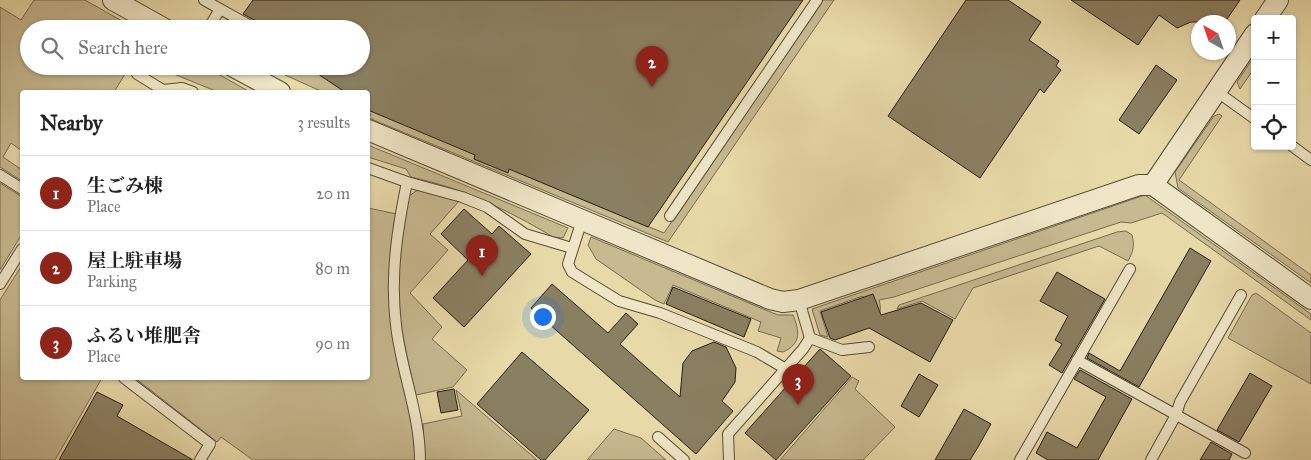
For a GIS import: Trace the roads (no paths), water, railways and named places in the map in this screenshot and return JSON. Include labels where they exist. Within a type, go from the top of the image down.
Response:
[{"type":"street","points":[[113,0],[149,20]]},
{"type":"street","points":[[1268,15],[1278,0]]},
{"type":"street","points":[[1153,185],[1251,40]]},
{"type":"street","points":[[249,75],[276,90]]},
{"type":"street","points":[[370,131],[770,299],[783,302],[799,300],[1139,185],[1153,185],[1311,299]]},
{"type":"lane","points":[[204,0],[240,20]]},
{"type":"lane","points":[[670,216],[817,0]]},
{"type":"lane","points":[[213,20],[220,9]]},
{"type":"lane","points":[[140,75],[163,90],[182,88],[188,90]]},
{"type":"lane","points":[[1216,91],[1251,116]]},
{"type":"lane","points":[[1296,149],[1311,160]]},
{"type":"lane","points":[[370,169],[407,182],[462,197],[487,207],[525,234],[572,248]]},
{"type":"lane","points":[[0,175],[20,188]]},
{"type":"lane","points":[[407,182],[397,231],[393,282],[396,326],[418,427],[420,460]]},
{"type":"lane","points":[[582,220],[568,264],[572,272],[620,301],[678,320],[757,352],[786,369]]},
{"type":"lane","points":[[0,284],[20,255]]},
{"type":"lane","points":[[1020,460],[1130,268]]},
{"type":"lane","points":[[1150,460],[1176,415],[1180,402],[1241,295]]},
{"type":"lane","points":[[799,300],[810,338]]},
{"type":"lane","points":[[729,460],[728,434],[786,369],[810,338]]},
{"type":"lane","points":[[810,338],[842,350],[869,347]]},
{"type":"lane","points":[[1078,360],[1245,454]]},
{"type":"lane","points":[[127,380],[210,444],[200,460]]},
{"type":"lane","points":[[658,437],[684,460]]},
{"type":"place","name":"屋上駐車場","points":[[652,87]]},
{"type":"place","name":"生ごみ棟","points":[[482,276]]},
{"type":"place","name":"ふるい堆肥舎","points":[[798,405]]}]
